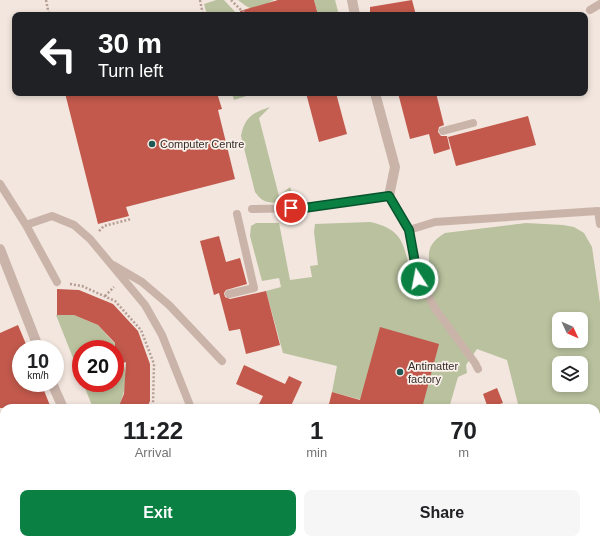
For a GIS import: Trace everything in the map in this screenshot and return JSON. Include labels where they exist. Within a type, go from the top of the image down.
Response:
[{"type":"street","points":[[352,0],[354,12]]},
{"type":"street","points":[[376,96],[395,167],[389,196]]},
{"type":"street","points":[[0,250],[35,340]]},
{"type":"street","points":[[56,392],[61,404]]},
{"type":"lane","points":[[590,10],[600,4]]},
{"type":"lane","points":[[443,131],[474,123]]},
{"type":"lane","points":[[0,184],[26,225],[57,282]]},
{"type":"lane","points":[[252,209],[304,208],[389,196],[409,230],[418,279],[436,310],[475,363],[478,370]]},
{"type":"lane","points":[[409,230],[435,222],[598,211],[600,224]]},
{"type":"lane","points":[[229,294],[254,288],[237,214]]},
{"type":"lane","points":[[26,225],[52,216],[74,225],[90,239],[145,305],[162,335],[189,404]]},
{"type":"lane","points":[[107,261],[142,282],[169,305],[222,361]]},
{"type":"path","points":[[46,0],[48,12]]},
{"type":"path","points":[[200,0],[202,12]]},
{"type":"path","points":[[231,0],[244,12]]},
{"type":"path","points":[[90,239],[104,226],[131,219]]},
{"type":"path","points":[[57,282],[82,286],[114,301],[141,330],[154,364],[153,404]]},
{"type":"green space","points":[[216,0],[224,0],[235,12],[206,12],[204,4]]},
{"type":"green space","points":[[238,0],[273,1],[269,2],[270,4],[258,12]]},
{"type":"green space","points":[[314,0],[335,0],[338,12],[317,12]]},
{"type":"green space","points":[[233,96],[247,96],[234,100]]},
{"type":"green space","points":[[270,107],[259,118],[279,196],[290,187],[293,195],[285,201],[278,203],[264,201],[255,192],[241,136],[245,124],[250,117],[258,111]]},
{"type":"green space","points":[[370,222],[391,230],[398,236],[402,243],[413,280],[431,275],[429,251],[434,242],[445,233],[526,223],[574,227],[584,233],[592,247],[600,303],[600,404],[518,404],[507,360],[477,349],[466,365],[467,373],[458,377],[450,404],[377,404],[332,392],[337,366],[283,353],[266,291],[281,287],[279,278],[262,281],[250,236],[251,226],[256,223],[279,223],[290,280],[312,277],[310,266],[318,265],[314,232],[315,224]]},
{"type":"green space","points":[[56,315],[74,315],[98,325],[112,340],[72,340],[72,355]]},
{"type":"green space","points":[[124,366],[126,374],[124,390]]},
{"type":"green space","points":[[87,392],[123,392],[119,404],[91,404]]},
{"type":"building","points":[[278,0],[314,0],[317,12],[240,12]]},
{"type":"building","points":[[412,0],[415,12],[370,12],[370,7]]},
{"type":"building","name":"Computer Centre","points":[[66,96],[218,96],[222,109],[218,110],[235,179],[126,207],[129,216],[98,224]]},
{"type":"building","points":[[307,96],[337,96],[347,134],[319,142]]},
{"type":"building","points":[[399,96],[437,96],[444,125],[439,127],[438,132],[441,136],[447,136],[450,149],[434,154],[429,134],[410,139]]},
{"type":"building","points":[[528,116],[536,145],[456,166],[448,137]]},
{"type":"building","points":[[219,236],[226,262],[240,258],[247,284],[226,290],[224,293],[225,297],[230,299],[266,291],[280,345],[246,354],[240,329],[229,331],[219,293],[214,295],[200,241]]},
{"type":"building","points":[[57,289],[79,290],[113,304],[138,331],[150,364],[149,404],[120,404],[124,394],[126,362],[124,363],[124,340],[112,340],[98,325],[74,315],[57,315]]},
{"type":"building","points":[[18,325],[24,340],[12,340],[12,392],[45,392],[49,404],[0,404],[0,333]]},
{"type":"building","name":"Antimatter factory","points":[[380,327],[439,344],[423,404],[329,404],[332,392],[360,400]]},
{"type":"building","points":[[244,365],[285,384],[289,376],[302,382],[292,404],[259,404],[263,396],[236,384]]},
{"type":"building","points":[[497,388],[503,403],[487,404],[483,394]]},
{"type":"place","name":"Computer Centre","points":[[152,144]]},
{"type":"place","name":"Antimatter factory","points":[[400,372]]},
{"type":"route","points":[[291,208],[304,208],[389,196],[409,230],[418,279]]}]
